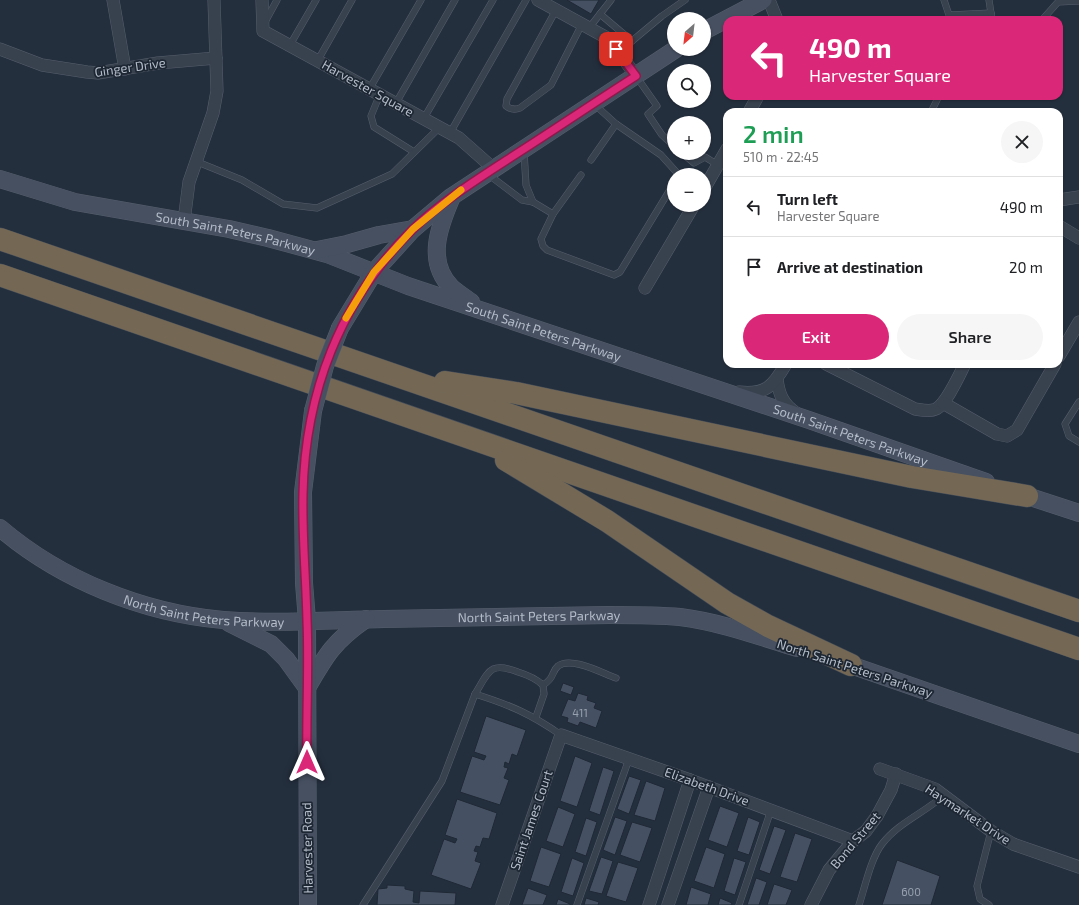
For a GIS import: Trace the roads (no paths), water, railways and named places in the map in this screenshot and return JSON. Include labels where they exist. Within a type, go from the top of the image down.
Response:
[{"type":"highway","points":[[0,239],[1079,611]]},
{"type":"highway","points":[[0,275],[1079,649]]},
{"type":"highway","points":[[394,375],[516,393],[912,477],[1027,496]]},
{"type":"highway","points":[[466,436],[607,521],[727,603],[768,626],[851,665]]},
{"type":"main road","points":[[733,16],[763,0]]},
{"type":"main road","points":[[711,27],[723,21]]},
{"type":"main road","name":"Harvester Road","points":[[308,905],[306,688],[307,620],[304,583],[303,492],[312,411],[325,366],[340,328],[374,272],[413,229],[451,197],[667,55]]},
{"type":"main road","name":"South Saint Peters Parkway","points":[[0,179],[75,202],[184,221],[268,238],[312,250],[408,286],[809,420],[1079,513]]},
{"type":"main road","points":[[451,197],[439,227],[436,248],[439,266],[443,277],[451,287],[483,311]]},
{"type":"main road","points":[[312,250],[331,248],[379,235],[413,229]]},
{"type":"main road","name":"North Saint Peters Parkway","points":[[0,528],[60,570],[117,596],[157,608],[222,620],[278,621],[609,615],[681,617],[741,631],[851,665],[1079,744]]},
{"type":"main road","points":[[222,620],[271,644],[286,659],[306,688],[330,650],[340,639],[366,619]]},
{"type":"street","points":[[113,0],[125,69]]},
{"type":"street","points":[[184,221],[189,182],[195,161],[213,113],[217,91],[214,0]]},
{"type":"street","points":[[262,0],[263,25]]},
{"type":"street","points":[[538,0],[609,39],[636,76]]},
{"type":"street","points":[[769,0],[775,16]]},
{"type":"street","name":"Harvester Square","points":[[263,25],[263,31],[459,138],[491,171]]},
{"type":"street","name":"Ginger Drive","points":[[0,49],[29,61],[74,71],[98,73],[184,60],[216,58]]},
{"type":"street","points":[[711,178],[723,157]]},
{"type":"street","points":[[1063,199],[1079,197]]},
{"type":"street","points":[[645,288],[690,212]]},
{"type":"street","points":[[1063,228],[1079,238]]},
{"type":"street","points":[[1063,349],[1079,322]]},
{"type":"street","points":[[724,392],[752,394],[761,392],[770,387],[777,380],[784,368]]},
{"type":"street","points":[[834,368],[915,409],[926,411],[936,409],[943,402],[963,368]]},
{"type":"street","points":[[943,402],[997,434],[1008,436],[1016,430],[1053,368]]},
{"type":"street","points":[[777,380],[779,391],[786,406],[809,420]]},
{"type":"street","name":"Elizabeth Drive","points":[[561,735],[771,809],[853,841]]},
{"type":"street","name":"Saint James Court","points":[[502,905],[561,735]]},
{"type":"street","name":"Haymarket Drive","points":[[880,769],[935,790],[991,832],[1012,844],[1079,867]]},
{"type":"street","name":"Bond Street","points":[[812,905],[829,870],[853,841],[866,831],[877,816],[891,790],[896,774]]},
{"type":"street","points":[[649,905],[690,780]]},
{"type":"street","points":[[668,905],[709,787]]},
{"type":"lane","points":[[263,25],[277,0]]},
{"type":"lane","points":[[290,45],[316,0]]},
{"type":"lane","points":[[318,60],[352,0]]},
{"type":"lane","points":[[414,152],[374,127],[372,116],[375,91],[421,0]]},
{"type":"lane","points":[[396,103],[455,0]]},
{"type":"lane","points":[[424,118],[493,0]]},
{"type":"lane","points":[[195,161],[242,180],[283,204],[317,208],[392,174],[414,152],[445,130],[526,0]]},
{"type":"lane","points":[[556,10],[506,100],[506,106],[509,108],[515,110],[520,108],[551,85],[586,26],[600,14],[611,0]]},
{"type":"lane","points":[[616,49],[632,41],[662,16],[685,0]]},
{"type":"lane","points":[[944,0],[949,15],[970,16]]},
{"type":"lane","points":[[989,0],[991,16]]},
{"type":"lane","points":[[1045,16],[1057,1],[1079,1]]},
{"type":"lane","points":[[600,14],[632,41]]},
{"type":"lane","points":[[636,76],[657,106],[648,114],[662,135],[667,140]]},
{"type":"lane","points":[[593,103],[616,124],[661,155],[673,168]]},
{"type":"lane","points":[[591,160],[616,124]]},
{"type":"lane","points":[[524,150],[526,185],[533,202]]},
{"type":"lane","points":[[690,160],[694,163],[700,160]]},
{"type":"lane","points":[[709,160],[718,166]]},
{"type":"lane","points":[[491,171],[522,200],[533,202],[553,214]]},
{"type":"lane","points":[[580,175],[553,214],[541,239],[546,250],[614,276],[620,272],[667,195]]},
{"type":"lane","points":[[1079,402],[1066,424],[1069,436],[1079,442]]},
{"type":"lane","points":[[543,685],[551,680],[556,668],[562,663],[572,662],[616,678]]},
{"type":"lane","points":[[363,905],[442,781],[475,694],[487,674],[496,667],[504,666],[529,676],[543,685]]},
{"type":"lane","points":[[536,718],[544,694],[543,685]]},
{"type":"lane","points":[[475,694],[510,706],[536,718],[561,735]]},
{"type":"lane","points":[[577,905],[629,759]]},
{"type":"lane","points":[[859,905],[881,844],[903,824],[930,807],[943,796]]},
{"type":"lane","points":[[740,905],[771,809]]},
{"type":"lane","points":[[989,905],[980,899],[977,886],[991,832]]}]
